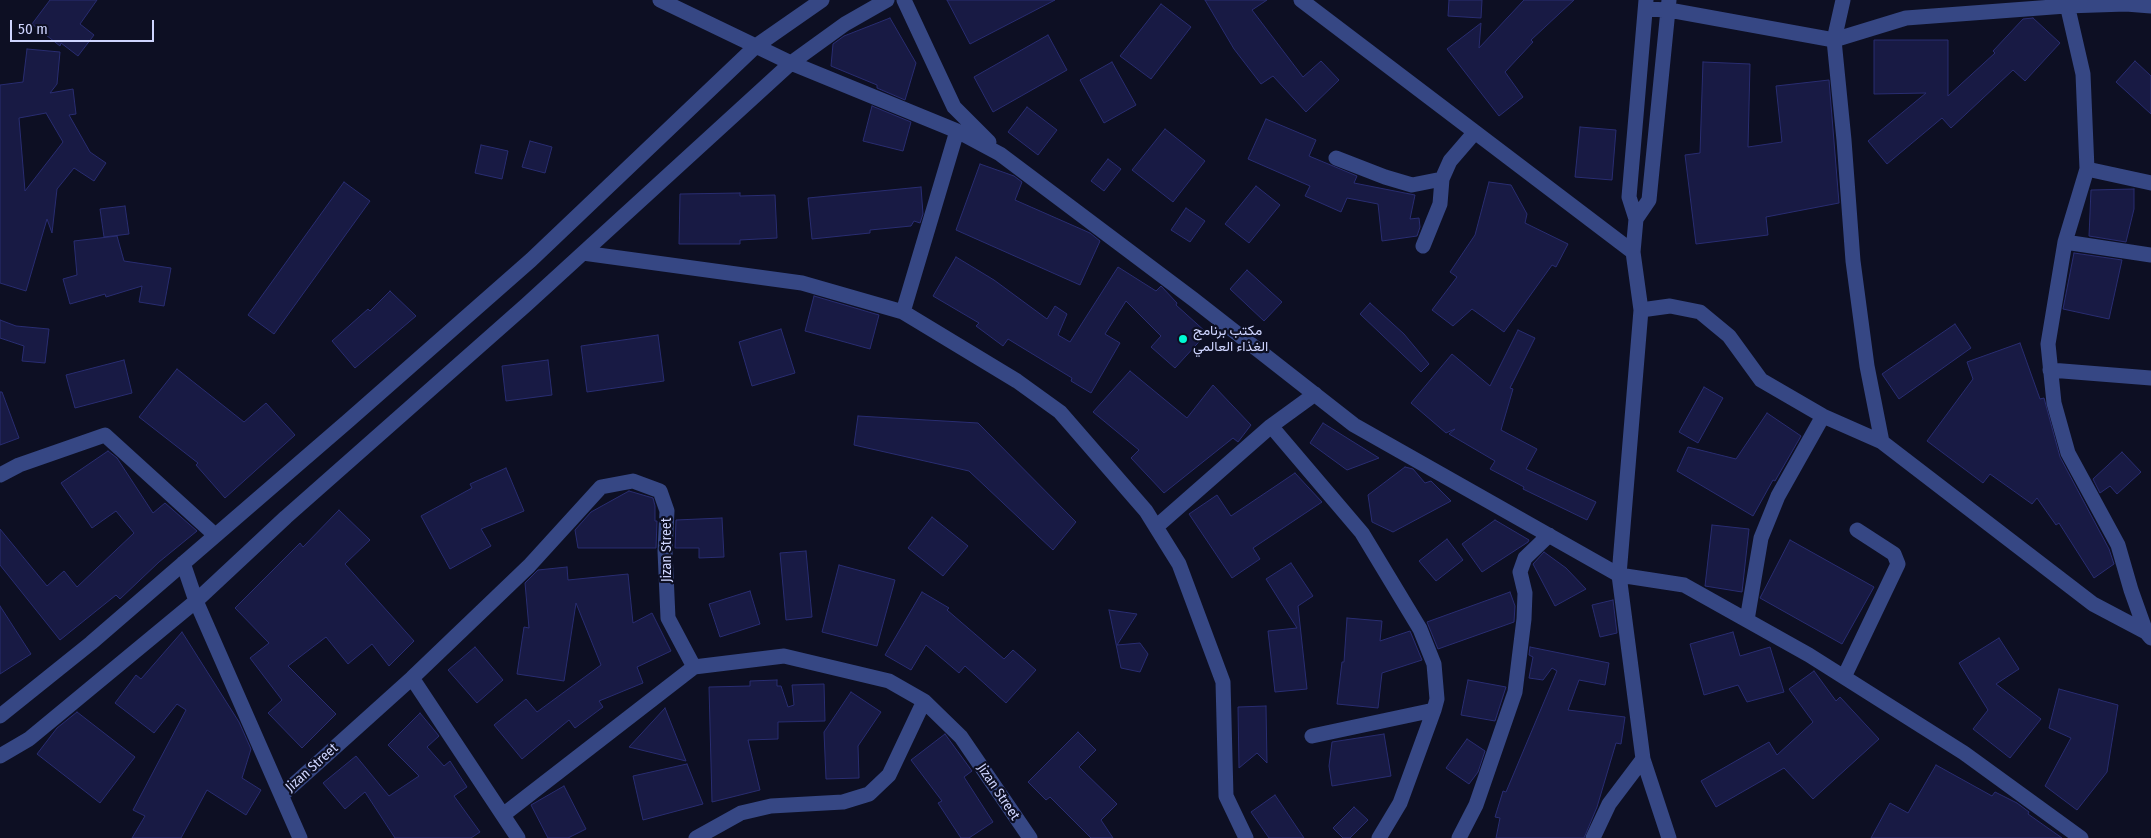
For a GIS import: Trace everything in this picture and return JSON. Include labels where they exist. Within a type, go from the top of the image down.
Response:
[{"type":"street","points":[[660,0],[790,63],[957,131],[1000,154]]},
{"type":"street","points":[[0,716],[91,643],[531,260],[756,46],[822,0]]},
{"type":"street","points":[[0,756],[28,739],[196,601],[286,517],[583,253],[790,63],[845,24],[887,0]]},
{"type":"street","points":[[904,0],[954,107],[1000,154],[1354,425],[1619,574],[1684,586],[1746,620],[1844,677],[1964,753],[2081,838]]},
{"type":"street","points":[[1301,0],[1633,252]]},
{"type":"street","points":[[1844,0],[1834,40],[1853,261],[1867,366],[1882,442]]},
{"type":"street","points":[[2066,3],[2083,74],[2087,169],[2065,242],[2048,344],[2054,403],[2068,453],[2118,545],[2149,635]]},
{"type":"street","points":[[1668,838],[1643,759],[1619,574],[1641,310],[1633,252],[1636,219],[1629,197],[1646,5],[1669,5],[1834,40],[1906,18],[2066,3],[2151,6]]},
{"type":"street","points":[[1636,219],[1649,200],[1669,5]]},
{"type":"street","points":[[903,312],[957,131]]},
{"type":"street","points":[[1423,246],[1440,204],[1442,179],[1450,162],[1475,132]]},
{"type":"street","points":[[1336,158],[1384,177],[1412,185],[1442,179]]},
{"type":"street","points":[[2087,169],[2151,183]]},
{"type":"street","points":[[2065,242],[2151,255]]},
{"type":"street","points":[[583,253],[802,283],[903,312],[1017,381],[1060,412],[1146,511],[1179,564],[1223,682],[1226,796],[1246,838]]},
{"type":"street","points":[[1641,310],[1670,306],[1700,312],[1729,336],[1761,380],[1823,416],[1882,442],[2093,604],[2149,635]]},
{"type":"street","points":[[2050,370],[2151,378]]},
{"type":"street","points":[[1156,527],[1271,426],[1315,394]]},
{"type":"street","points":[[1746,620],[1761,538],[1778,496],[1823,416]]},
{"type":"street","points":[[1271,426],[1362,533],[1420,629],[1434,664],[1437,699],[1434,710],[1400,803],[1379,838]]},
{"type":"street","points":[[0,475],[19,464],[106,435],[215,535]]},
{"type":"street","name":"Jizan Street","points":[[282,795],[412,678],[529,566],[601,487],[633,481],[660,491],[667,511],[665,551],[668,618],[694,667],[784,656],[889,681],[924,700],[961,737],[1030,838]]},
{"type":"street","points":[[1844,677],[1898,564],[1894,554],[1857,530]]},
{"type":"street","points":[[1459,838],[1476,805],[1515,692],[1526,593],[1520,572],[1525,558],[1548,535]]},
{"type":"street","points":[[183,563],[196,601],[300,838]]},
{"type":"street","points":[[503,815],[694,667]]},
{"type":"street","points":[[412,678],[518,838]]},
{"type":"street","points":[[696,838],[741,813],[771,806],[843,802],[869,794],[889,775],[924,700]]},
{"type":"street","points":[[1312,736],[1434,710]]},
{"type":"street","points":[[1593,838],[1609,804],[1643,759]]},
{"type":"building","points":[[50,0],[97,0],[80,24],[94,35],[78,56],[61,43],[60,46],[32,24]]},
{"type":"building","points":[[947,0],[1055,0],[970,44]]},
{"type":"building","points":[[1205,0],[1267,0],[1252,10],[1303,77],[1321,61],[1339,80],[1306,112],[1273,76],[1261,84],[1234,49]]},
{"type":"building","points":[[1449,0],[1482,0],[1481,18],[1448,16]]},
{"type":"building","points":[[1524,0],[1574,0],[1531,40],[1533,42],[1505,72],[1523,97],[1499,116],[1447,49],[1481,23],[1479,48]]},
{"type":"building","points":[[1161,4],[1191,27],[1151,79],[1120,56]]},
{"type":"building","points":[[890,18],[916,63],[905,100],[877,88],[877,85],[831,66],[833,44],[844,36]]},
{"type":"building","points":[[2033,18],[2060,43],[2025,81],[2013,70],[1951,128],[1942,118],[1887,164],[1868,141],[1926,93],[1874,94],[1874,40],[1948,40],[1948,96],[1995,53],[1993,51],[2023,19]]},
{"type":"building","points":[[1048,35],[1067,70],[993,112],[974,77]]},
{"type":"building","points":[[27,49],[60,52],[57,84],[50,93],[73,89],[76,114],[69,115],[90,152],[106,163],[94,181],[74,168],[57,189],[52,233],[47,219],[26,291],[0,283],[0,85],[23,82]],"holes":[[[46,113],[63,142],[25,191],[19,118]]]},
{"type":"building","points":[[2135,61],[2151,76],[2151,114],[2116,82]]},
{"type":"building","points":[[1112,62],[1136,105],[1104,123],[1080,80]]},
{"type":"building","points":[[1703,62],[1750,64],[1748,147],[1782,142],[1776,86],[1829,80],[1839,203],[1766,217],[1768,235],[1696,244],[1685,155],[1700,153]]},
{"type":"building","points":[[872,106],[911,122],[903,151],[863,141]]},
{"type":"building","points":[[1027,107],[1057,130],[1038,155],[1008,132]]},
{"type":"building","points":[[1266,119],[1316,140],[1309,156],[1357,176],[1354,183],[1415,195],[1410,219],[1419,218],[1420,227],[1417,236],[1382,241],[1378,204],[1347,198],[1341,212],[1305,196],[1310,186],[1248,159]]},
{"type":"building","points":[[1580,127],[1616,130],[1612,180],[1575,177]]},
{"type":"building","points":[[1165,129],[1205,161],[1173,202],[1132,170]]},
{"type":"building","points":[[530,141],[552,147],[545,173],[522,167]]},
{"type":"building","points":[[481,145],[508,151],[502,179],[475,173]]},
{"type":"building","points":[[1108,159],[1121,169],[1104,191],[1091,181]]},
{"type":"building","points":[[980,164],[1014,176],[1022,182],[1015,200],[1090,233],[1100,241],[1080,285],[956,230]]},
{"type":"building","points":[[344,182],[370,201],[274,334],[248,315]]},
{"type":"building","points":[[1489,182],[1511,185],[1527,214],[1525,223],[1568,244],[1556,267],[1552,265],[1504,332],[1472,309],[1453,326],[1432,310],[1457,277],[1450,272],[1475,235]]},
{"type":"building","points":[[1256,186],[1280,205],[1249,243],[1225,224]]},
{"type":"building","points":[[921,187],[923,214],[920,223],[914,221],[911,226],[870,230],[870,233],[812,239],[808,198]]},
{"type":"building","points":[[2134,189],[2134,209],[2126,242],[2089,236],[2091,190]]},
{"type":"building","points":[[740,193],[740,196],[775,195],[777,238],[740,240],[740,244],[679,244],[680,194]]},
{"type":"building","points":[[125,206],[129,234],[104,237],[100,209]]},
{"type":"building","points":[[1186,208],[1205,221],[1190,242],[1171,230]]},
{"type":"building","points":[[117,236],[124,261],[171,268],[164,306],[139,302],[142,286],[106,297],[105,294],[70,304],[63,279],[77,275],[74,241]]},
{"type":"building","points":[[2074,253],[2122,260],[2109,319],[2063,309]]},
{"type":"building","points":[[956,257],[994,280],[1047,319],[1055,306],[1067,314],[1058,335],[1070,342],[1118,267],[1156,291],[1161,286],[1177,303],[1176,305],[1207,333],[1175,368],[1151,347],[1161,336],[1126,301],[1105,334],[1120,343],[1091,393],[1071,381],[1072,378],[1008,339],[1003,346],[976,326],[979,323],[933,296]]},
{"type":"building","points":[[1247,270],[1282,302],[1264,321],[1230,289]]},
{"type":"building","points":[[390,291],[416,316],[355,368],[332,341],[368,309],[370,311]]},
{"type":"building","points":[[814,296],[879,315],[870,349],[805,331]]},
{"type":"building","points":[[1370,303],[1404,334],[1429,364],[1421,372],[1360,314]]},
{"type":"building","points":[[0,320],[16,326],[49,329],[45,363],[22,361],[24,346],[0,338]]},
{"type":"building","points":[[1955,324],[1971,348],[1899,399],[1882,374]]},
{"type":"building","points":[[781,329],[795,373],[752,386],[739,342]]},
{"type":"building","points":[[1518,330],[1535,338],[1510,388],[1513,389],[1501,430],[1537,449],[1526,469],[1596,502],[1587,520],[1523,489],[1524,487],[1490,469],[1495,461],[1449,434],[1455,429],[1446,433],[1411,403],[1452,354],[1490,386]]},
{"type":"building","points":[[658,335],[664,381],[587,392],[581,346]]},
{"type":"building","points":[[2020,343],[2040,399],[2044,398],[2060,457],[2109,549],[2114,564],[2094,578],[2059,523],[2056,525],[2037,498],[2032,504],[1990,474],[1983,483],[1927,441],[1973,379],[1967,362]]},
{"type":"building","points":[[124,360],[132,393],[75,408],[66,375]]},
{"type":"building","points":[[548,360],[552,395],[506,401],[502,366]]},
{"type":"building","points":[[177,369],[244,422],[266,403],[295,435],[225,498],[196,465],[198,463],[139,417]]},
{"type":"building","points":[[1130,371],[1187,418],[1213,385],[1251,425],[1238,442],[1233,438],[1164,493],[1131,458],[1139,450],[1093,412]]},
{"type":"building","points":[[1704,387],[1723,398],[1698,443],[1679,432]]},
{"type":"building","points":[[0,392],[2,392],[19,438],[0,445]]},
{"type":"building","points":[[1767,413],[1801,436],[1753,516],[1677,471],[1688,447],[1736,459]]},
{"type":"building","points":[[858,416],[978,423],[1076,522],[1053,550],[969,471],[854,445]]},
{"type":"building","points":[[1323,423],[1379,458],[1347,470],[1310,443]]},
{"type":"building","points":[[108,451],[117,458],[153,513],[165,503],[197,531],[159,562],[120,599],[116,595],[60,640],[0,565],[0,529],[47,586],[64,571],[77,587],[134,533],[116,511],[92,528],[61,483]]},
{"type":"building","points":[[2122,452],[2141,472],[2117,494],[2110,486],[2100,493],[2093,479]]},
{"type":"building","points":[[1405,467],[1413,469],[1425,483],[1431,481],[1451,501],[1393,532],[1372,522],[1368,495]]},
{"type":"building","points":[[506,468],[524,511],[481,529],[491,546],[450,569],[421,516],[472,488],[470,484]]},
{"type":"building","points":[[1295,473],[1322,502],[1253,548],[1260,559],[1232,578],[1189,514],[1217,495],[1231,516]]},
{"type":"building","points":[[629,491],[653,498],[655,521],[657,521],[656,548],[578,548],[575,530],[591,512]]},
{"type":"building","points":[[339,510],[370,540],[345,564],[414,641],[389,666],[372,644],[348,664],[326,637],[288,666],[336,714],[302,748],[268,713],[282,700],[250,658],[269,643],[235,608],[300,543],[303,547]]},
{"type":"building","points":[[932,517],[968,546],[943,576],[908,548]]},
{"type":"building","points":[[722,518],[724,557],[699,558],[699,548],[675,548],[676,520]]},
{"type":"building","points":[[1495,520],[1529,540],[1482,572],[1462,544]]},
{"type":"building","points":[[1712,525],[1749,529],[1742,592],[1705,586]]},
{"type":"building","points":[[1447,539],[1463,560],[1436,581],[1419,561]]},
{"type":"building","points":[[1790,540],[1874,587],[1842,644],[1760,598]]},
{"type":"building","points":[[806,551],[812,617],[786,620],[780,553]]},
{"type":"building","points":[[1544,552],[1566,568],[1586,589],[1555,606],[1533,564]]},
{"type":"building","points":[[1291,563],[1313,596],[1298,606],[1307,689],[1275,692],[1268,631],[1297,628],[1266,579]]},
{"type":"building","points":[[839,565],[895,580],[877,646],[822,632]]},
{"type":"building","points":[[567,567],[568,580],[628,574],[633,623],[652,613],[671,651],[637,667],[643,683],[599,701],[603,707],[575,728],[569,720],[522,759],[494,725],[526,699],[537,712],[601,665],[576,603],[564,681],[517,674],[524,627],[529,628],[525,583],[538,570]]},
{"type":"building","points":[[750,591],[760,624],[720,637],[709,604]]},
{"type":"building","points":[[922,592],[949,608],[947,610],[1004,659],[1013,650],[1036,670],[1006,703],[965,666],[959,673],[926,645],[911,670],[885,655]]},
{"type":"building","points":[[1510,592],[1515,606],[1514,622],[1438,649],[1427,622]]},
{"type":"building","points":[[1613,600],[1617,633],[1600,637],[1592,605]]},
{"type":"building","points":[[0,606],[31,654],[0,674]]},
{"type":"building","points":[[1109,610],[1137,614],[1117,645],[1140,643],[1148,654],[1140,672],[1121,668]]},
{"type":"building","points":[[1347,618],[1382,621],[1380,641],[1410,631],[1422,660],[1382,673],[1378,708],[1337,704],[1342,662],[1344,662]]},
{"type":"building","points":[[182,632],[239,722],[251,749],[242,778],[261,790],[246,815],[207,790],[181,838],[132,838],[145,816],[133,810],[186,710],[177,704],[154,733],[115,703],[136,675],[141,679]]},
{"type":"building","points":[[1733,632],[1740,656],[1770,647],[1784,692],[1747,702],[1738,685],[1704,695],[1690,644]]},
{"type":"building","points":[[1999,638],[2019,669],[1996,684],[2041,719],[2010,758],[1973,729],[1988,710],[1959,663]]},
{"type":"building","points":[[475,647],[503,680],[477,703],[448,670]]},
{"type":"building","points":[[1530,647],[1609,663],[1605,685],[1579,680],[1568,710],[1625,717],[1621,744],[1616,743],[1597,807],[1584,838],[1496,838],[1500,818],[1495,817],[1503,791],[1506,792],[1557,671],[1552,668],[1543,680],[1529,678],[1533,657],[1529,655]]},
{"type":"building","points":[[1814,671],[1836,701],[1840,697],[1879,739],[1813,799],[1784,768],[1716,807],[1701,781],[1769,742],[1777,755],[1813,722],[1789,689]]},
{"type":"building","points":[[777,680],[777,686],[781,686],[788,707],[794,705],[792,685],[824,684],[825,721],[778,722],[778,739],[748,740],[760,790],[712,802],[709,687],[750,686],[750,681]]},
{"type":"building","points":[[1468,680],[1506,687],[1495,721],[1461,715]]},
{"type":"building","points":[[2059,689],[2118,705],[2107,772],[2077,810],[2045,786],[2071,738],[2049,728]]},
{"type":"building","points":[[851,692],[881,712],[858,746],[859,778],[826,779],[824,732]]},
{"type":"building","points":[[1266,706],[1267,763],[1257,753],[1239,768],[1238,707]]},
{"type":"building","points":[[665,708],[686,761],[629,747]]},
{"type":"building","points":[[77,712],[135,757],[100,803],[37,754],[57,728]]},
{"type":"building","points":[[420,713],[439,736],[427,747],[444,766],[450,761],[467,787],[454,796],[480,832],[471,838],[395,838],[365,792],[345,809],[323,783],[356,756],[389,796],[419,776],[388,745]]},
{"type":"building","points":[[1078,732],[1096,750],[1079,767],[1117,804],[1101,820],[1113,838],[1091,838],[1050,797],[1046,800],[1028,782]]},
{"type":"building","points":[[945,734],[972,771],[964,777],[993,822],[969,838],[961,838],[938,803],[942,801],[911,760]]},
{"type":"building","points":[[1384,734],[1391,776],[1332,786],[1329,766],[1332,742]]},
{"type":"building","points":[[1467,739],[1485,751],[1478,772],[1469,784],[1446,768]]},
{"type":"building","points":[[687,764],[703,804],[643,820],[633,776]]},
{"type":"building","points":[[1936,765],[1992,796],[1995,792],[2017,803],[2029,812],[2028,814],[2062,838],[1871,838],[1890,803],[1908,813]]},
{"type":"building","points":[[564,786],[586,829],[568,838],[548,838],[531,805]]},
{"type":"building","points":[[1275,795],[1304,838],[1269,838],[1251,812]]},
{"type":"building","points":[[1354,807],[1368,820],[1350,838],[1343,838],[1333,828]]},
{"type":"place","name":"مكتب برنامج الغذاء العالمي","points":[[1183,339]]}]
